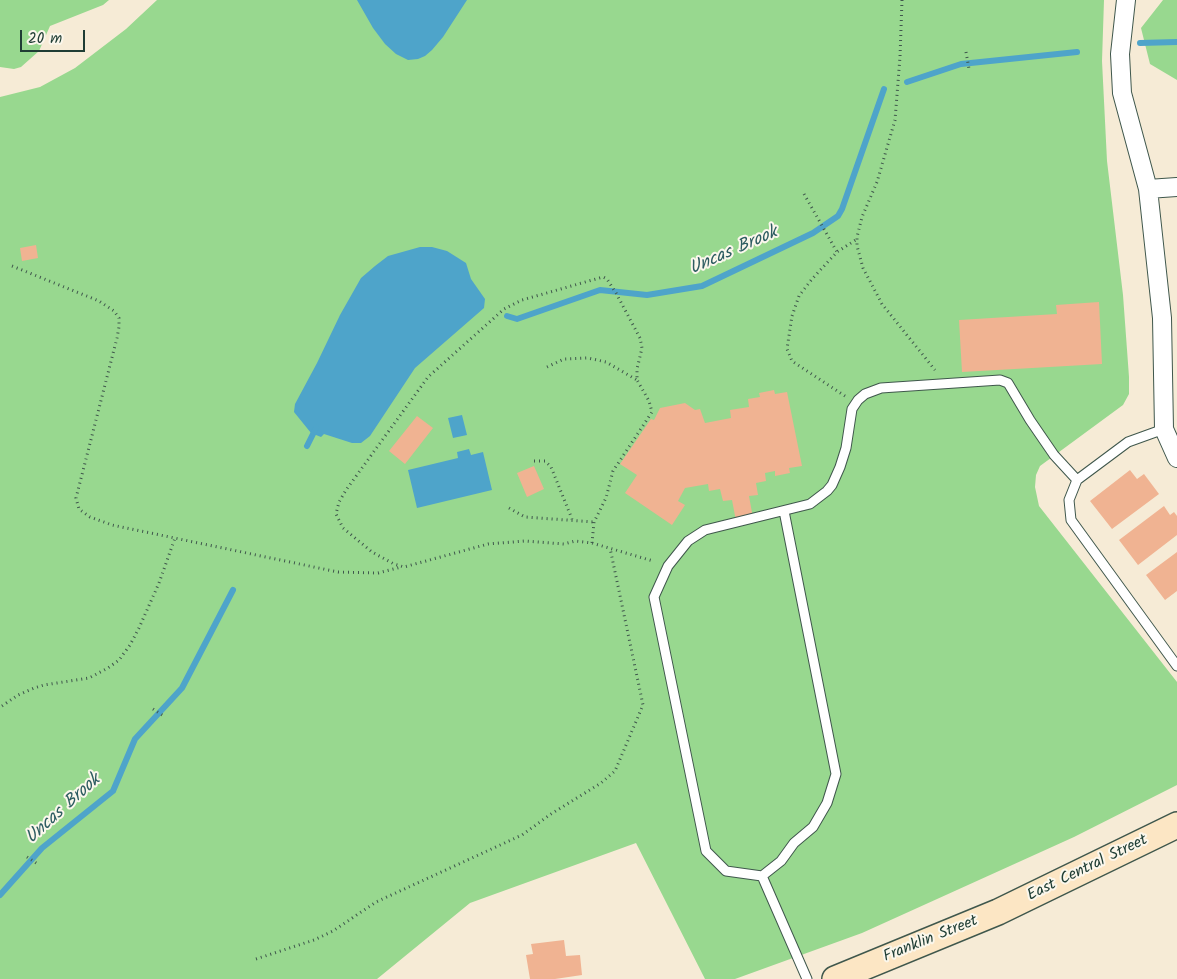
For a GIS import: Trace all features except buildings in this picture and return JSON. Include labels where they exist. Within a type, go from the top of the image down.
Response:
[{"type":"main road","name":"East Central Street","points":[[998,912],[1177,825]]},
{"type":"main road","name":"Franklin Street","points":[[835,979],[998,912]]},
{"type":"street","points":[[1126,0],[1120,54],[1122,93],[1148,189],[1170,317],[1164,429],[1177,458]]},
{"type":"street","points":[[1148,189],[1177,187]]},
{"type":"lane","points":[[784,511],[836,774],[828,804],[813,827],[794,843],[781,861],[762,876],[726,871],[706,851],[654,597],[668,566],[688,541],[705,530],[810,504],[827,491],[832,485],[840,467],[846,448],[852,409],[865,394],[874,390],[1000,380],[1008,383],[1054,455],[1077,480]]},
{"type":"lane","points":[[1164,429],[1128,442],[1077,480],[1069,500],[1070,520],[1177,666]]},
{"type":"lane","points":[[762,876],[806,979]]},
{"type":"path","points":[[902,0],[895,120],[877,182],[862,217],[857,239],[863,268],[882,304],[946,384]]},
{"type":"path","points":[[966,52],[969,69]]},
{"type":"path","points":[[804,194],[837,252]]},
{"type":"path","points":[[856,404],[792,361],[786,349],[792,316],[799,296],[837,252],[857,239]]},
{"type":"path","points":[[12,266],[99,301],[114,311],[119,318],[117,338],[76,498],[79,509],[90,517],[112,525],[338,572],[378,573],[488,544],[524,541],[564,544],[575,541],[592,543],[668,566]]},
{"type":"path","points":[[402,566],[394,564],[372,552],[343,528],[336,514],[339,502],[428,377],[504,308],[522,300],[597,277],[603,277],[607,279],[640,338],[642,348],[637,369],[637,380],[649,401],[652,412],[613,471],[606,498],[594,522],[592,543]]},
{"type":"path","points":[[547,368],[564,359],[588,358],[606,362],[637,380]]},
{"type":"path","points":[[534,461],[545,461],[551,467],[572,519]]},
{"type":"path","points":[[509,508],[525,516],[594,522]]},
{"type":"path","points":[[2,706],[18,695],[34,688],[89,678],[119,660],[139,628],[159,583],[175,538]]},
{"type":"path","points":[[256,959],[327,934],[376,902],[522,836],[551,814],[601,783],[614,771],[643,705],[610,548]]},
{"type":"path","points":[[153,709],[165,717]]},
{"type":"path","points":[[27,856],[38,864]]},
{"type":"green space","points":[[0,0],[109,0],[103,5],[50,26],[39,51],[21,67],[14,69],[0,67]]},
{"type":"green space","points":[[157,0],[1104,0],[1102,61],[1107,161],[1123,295],[1129,394],[1123,405],[1040,466],[1036,475],[1035,487],[1039,506],[1177,682],[1177,785],[1074,837],[862,933],[735,979],[705,979],[636,843],[470,903],[377,979],[0,979],[0,97],[40,87],[75,68],[126,29]]},
{"type":"green space","points":[[1163,0],[1177,0],[1177,80],[1150,64],[1141,28]]},
{"type":"water","points":[[357,0],[467,0],[443,37],[432,50],[418,59],[408,60],[396,54],[385,44],[373,28]]},
{"type":"water","points":[[420,247],[432,247],[447,251],[466,263],[471,279],[485,299],[484,308],[415,368],[370,436],[361,443],[352,443],[324,434],[321,437],[311,433],[294,412],[295,404],[361,278],[388,256]]},
{"type":"water","points":[[462,415],[467,435],[453,438],[448,418]]},
{"type":"water","points":[[469,449],[471,455],[483,452],[492,490],[417,508],[408,470],[458,458],[457,452]]},
{"type":"waterway","name":"Uncas Brook","points":[[1140,43],[1177,42]]},
{"type":"waterway","name":"Uncas Brook","points":[[907,82],[961,64],[1077,52]]},
{"type":"waterway","name":"Uncas Brook","points":[[507,316],[517,319],[600,290],[647,295],[702,286],[813,233],[838,216],[842,209],[884,89]]},
{"type":"waterway","name":"Uncas Brook","points":[[307,446],[316,428]]},
{"type":"waterway","name":"Uncas Brook","points":[[0,895],[42,848],[113,791],[135,739],[182,688],[233,590]]}]
